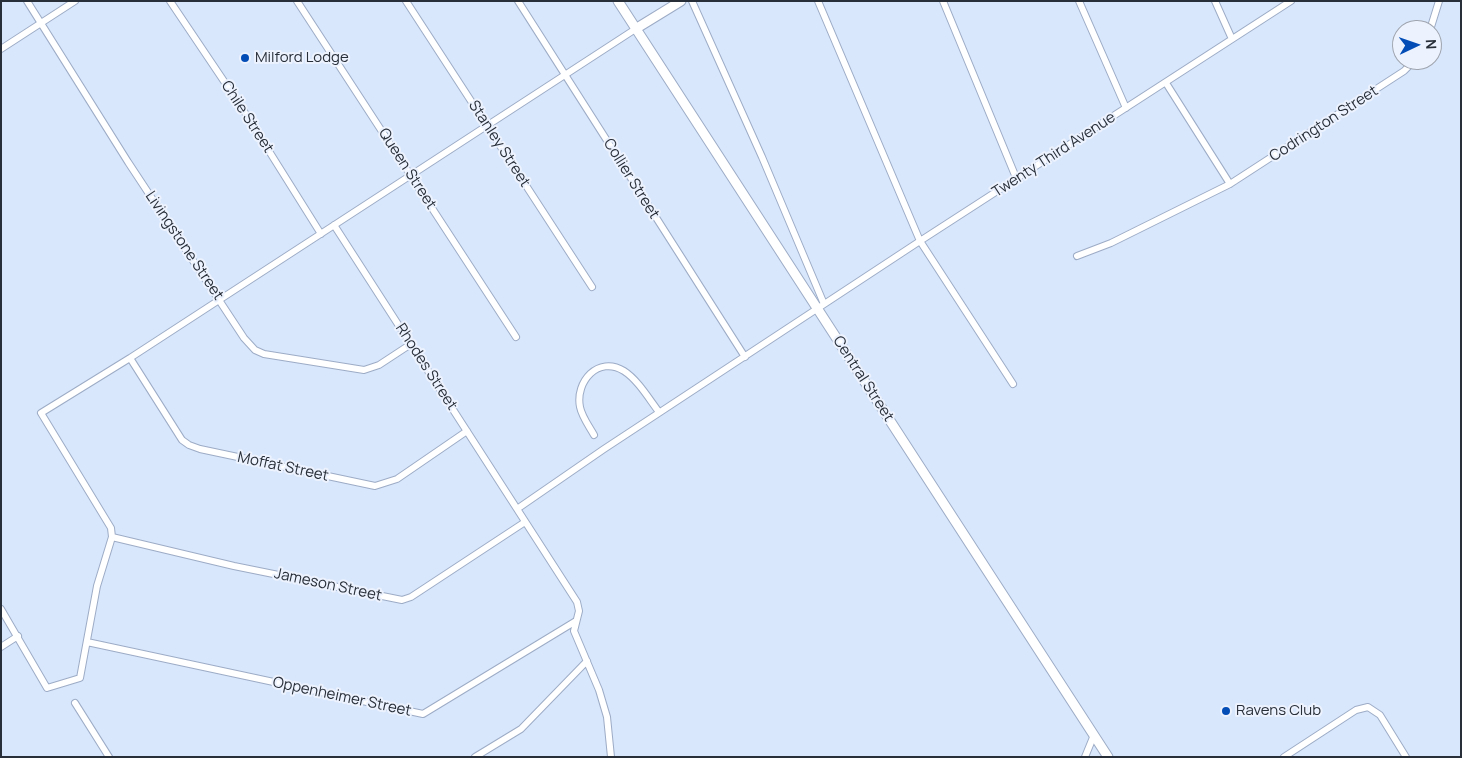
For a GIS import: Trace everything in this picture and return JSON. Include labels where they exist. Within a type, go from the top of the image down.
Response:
[{"type":"street","name":"Livingstone Street","points":[[27,1],[128,162],[250,345],[264,354],[364,370],[379,364],[411,344]]},
{"type":"street","points":[[1,49],[75,1]]},
{"type":"street","name":"Chile Street","points":[[170,1],[242,108],[320,234]]},
{"type":"street","name":"Queen Street","points":[[297,1],[516,337]]},
{"type":"street","name":"Stanley Street","points":[[406,1],[592,287]]},
{"type":"street","name":"Collier Street","points":[[518,1],[745,357]]},
{"type":"street","name":"Central Street","points":[[618,1],[821,307],[1108,757]]},
{"type":"street","points":[[1,609],[47,688],[80,678],[98,586],[112,537],[106,520],[41,414],[130,358],[410,174],[681,1]]},
{"type":"street","points":[[692,1],[762,156],[821,307]]},
{"type":"street","points":[[818,1],[920,241],[1013,384]]},
{"type":"street","points":[[943,1],[1017,180]]},
{"type":"street","points":[[1079,1],[1126,108]]},
{"type":"street","points":[[1215,1],[1232,39]]},
{"type":"street","name":"Twenty Third Avenue","points":[[517,508],[659,412],[1290,1]]},
{"type":"street","points":[[1433,20],[1439,1]]},
{"type":"street","name":"Codrington Street","points":[[1076,256],[1111,243],[1230,184],[1405,70]]},
{"type":"street","points":[[1166,83],[1230,184]]},
{"type":"street","name":"Rhodes Street","points":[[334,225],[577,602],[579,611],[574,632],[587,661],[607,717],[611,757]]},
{"type":"street","name":"Moffat Street","points":[[130,358],[176,431],[189,445],[330,478],[368,486],[389,483],[467,431]]},
{"type":"street","points":[[594,435],[582,413],[580,398],[583,381],[599,369],[614,368],[625,372],[659,412]]},
{"type":"street","name":"Jameson Street","points":[[112,537],[234,566],[402,600],[411,597],[525,522]]},
{"type":"street","name":"Oppenheimer Street","points":[[87,642],[423,714],[576,621]]},
{"type":"street","points":[[1,647],[18,636]]},
{"type":"street","points":[[475,757],[521,729],[587,661]]},
{"type":"street","points":[[75,704],[109,757]]},
{"type":"street","points":[[1284,757],[1356,710],[1368,707],[1380,715],[1406,757]]},
{"type":"street","points":[[1085,757],[1094,735]]},
{"type":"street","points":[[606,757],[610,741]]},
{"type":"place","name":"Milford Lodge","points":[[245,58]]},
{"type":"place","name":"Ravens Club","points":[[1226,711]]}]
